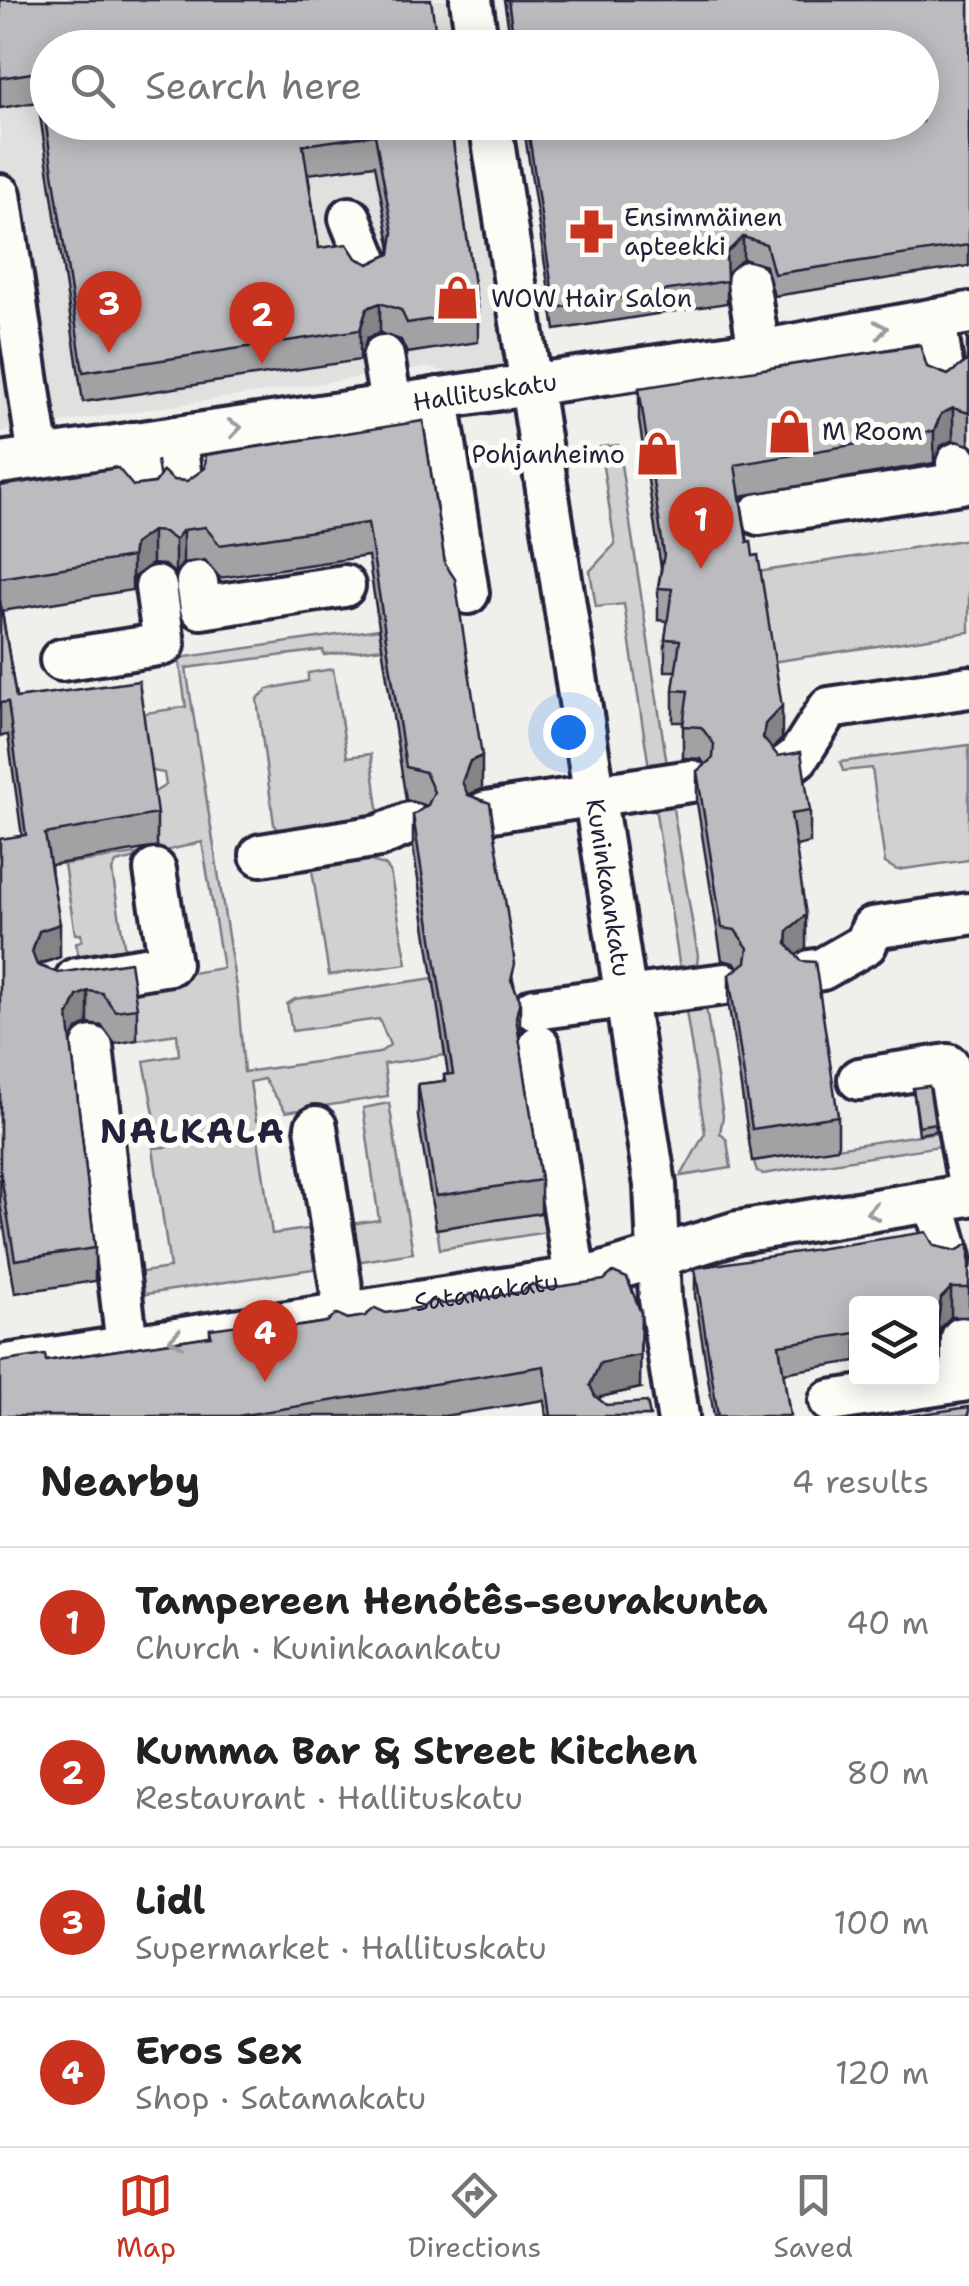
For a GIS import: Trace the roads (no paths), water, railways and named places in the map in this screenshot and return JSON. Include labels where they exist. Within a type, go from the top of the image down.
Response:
[{"type":"street","points":[[471,0],[475,30]]},
{"type":"street","name":"Kuninkaankatu","points":[[493,140],[655,1184],[666,1411]]},
{"type":"street","points":[[0,195],[20,460]]},
{"type":"street","points":[[350,218],[370,270]]},
{"type":"street","points":[[748,282],[776,348]]},
{"type":"street","points":[[945,384],[952,316]]},
{"type":"street","name":"Hallituskatu","points":[[20,460],[533,386],[952,316]]},
{"type":"street","points":[[384,356],[391,404]]},
{"type":"street","points":[[438,398],[468,593]]},
{"type":"street","points":[[175,437],[183,491]]},
{"type":"street","points":[[133,443],[141,497]]},
{"type":"street","points":[[759,514],[960,483],[958,463]]},
{"type":"street","points":[[197,582],[201,608],[344,586]]},
{"type":"street","points":[[61,660],[164,644],[156,587]]},
{"type":"street","points":[[786,766],[798,757],[829,708],[969,688]]},
{"type":"street","points":[[486,812],[692,781]]},
{"type":"street","points":[[261,855],[378,836],[410,823]]},
{"type":"street","points":[[55,982],[170,964],[155,870]]},
{"type":"street","points":[[810,971],[822,969],[866,944],[872,928],[969,914]]},
{"type":"street","points":[[575,1278],[536,1027],[627,997],[725,984]]},
{"type":"street","points":[[92,1047],[127,1346]]},
{"type":"street","points":[[858,1078],[948,1065],[957,1193],[950,1257]]},
{"type":"street","points":[[316,1127],[345,1313]]},
{"type":"street","name":"Satamakatu","points":[[0,1366],[575,1278],[738,1232],[957,1193]]},
{"type":"street","points":[[830,1401],[962,1381],[962,1338]]},
{"type":"place","name":"Ensimmäinen apteekki","points":[[591,231]]},
{"type":"place","name":"WOW Hair Salon","points":[[458,298]]},
{"type":"place","name":"Lidl","points":[[109,353]]},
{"type":"place","name":"Kumma Bar & Street Kitchen","points":[[262,364]]},
{"type":"place","name":"M Room","points":[[789,431]]},
{"type":"place","name":"Pohjanheimo","points":[[658,454]]},
{"type":"place","name":"Tampereen Henótês-seurakunta","points":[[701,569]]},
{"type":"place","name":"Eros Sex","points":[[265,1382]]},
{"type":"district","name":"NALKALA","points":[[193,1130]]}]
